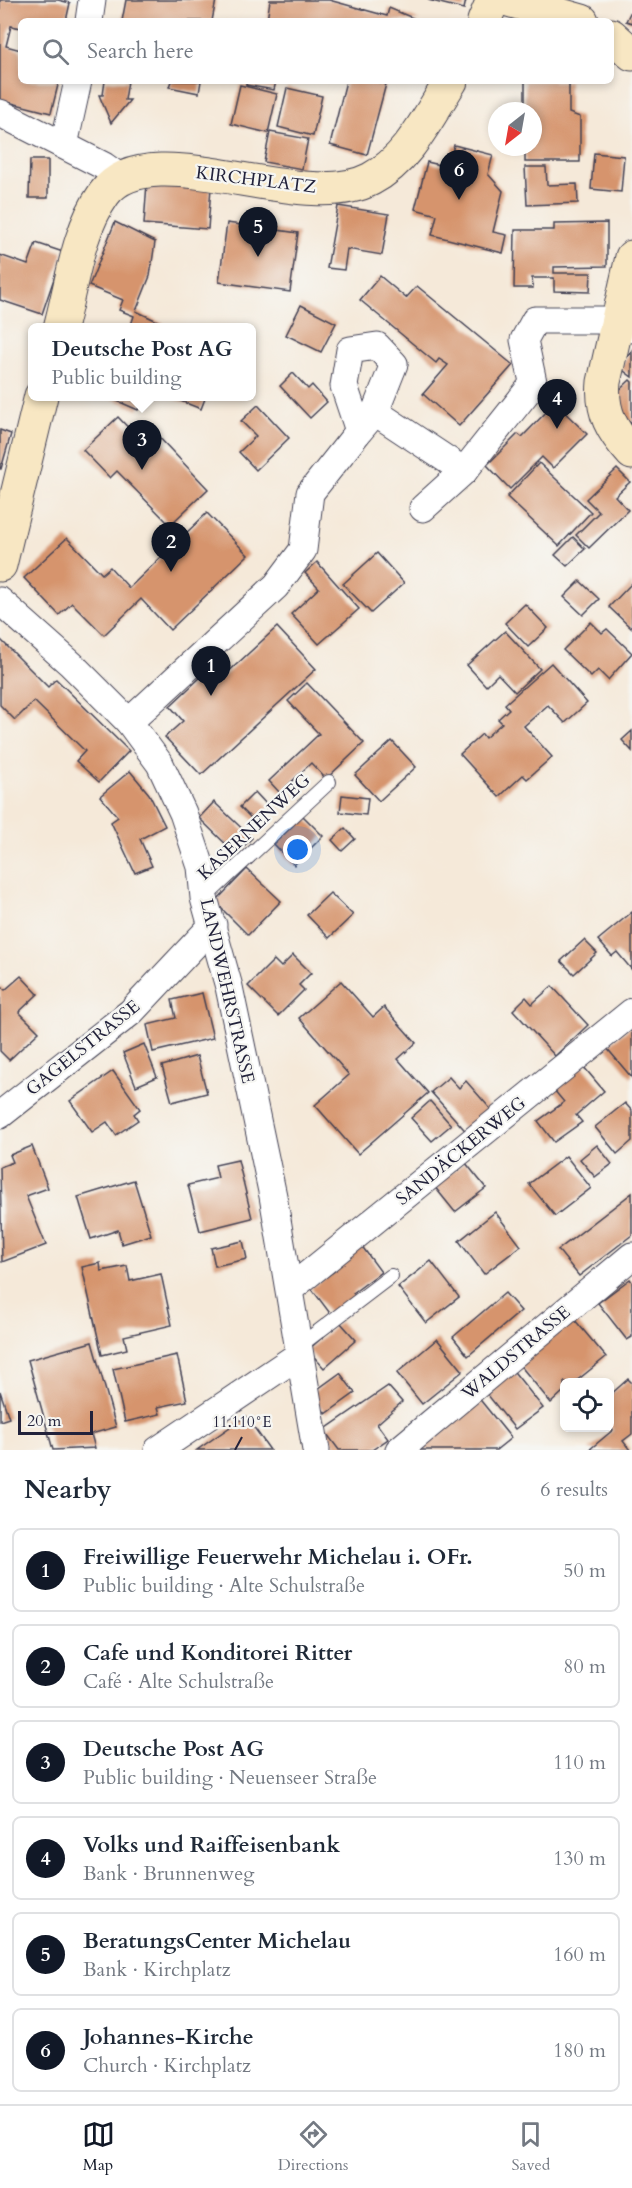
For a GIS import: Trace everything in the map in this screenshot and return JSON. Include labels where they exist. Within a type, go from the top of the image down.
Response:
[{"type":"street","points":[[89,18],[92,0]]},
{"type":"street","points":[[485,18],[493,0]]},
{"type":"street","points":[[508,0],[571,18]]},
{"type":"street","points":[[614,38],[632,54]]},
{"type":"street","points":[[64,145],[77,84]]},
{"type":"street","name":"KIRCHPLATZ","points":[[121,178],[140,170],[168,170],[294,187],[352,186],[373,178],[396,160],[449,84]]},
{"type":"street","points":[[0,113],[64,145],[121,178],[105,193],[90,222],[61,323]]},
{"type":"street","points":[[632,257],[626,325],[604,382],[603,398],[610,426],[632,453]]},
{"type":"street","points":[[423,508],[464,471],[530,388],[533,382],[524,340],[536,320],[626,325]]},
{"type":"street","points":[[0,565],[40,401]]},
{"type":"street","points":[[129,722],[276,586],[303,550],[310,493],[367,422],[464,471]]},
{"type":"street","name":"LANDWEHRSTRASSE","points":[[0,601],[71,664],[129,722],[160,764],[183,813],[201,867],[204,898],[229,987],[271,1184],[316,1450]]},
{"type":"street","name":"GAGELSTRASSE","points":[[0,1115],[131,1012],[213,926]]},
{"type":"street","name":"SANDÄCKERWEG","points":[[290,1289],[304,1280],[632,1012]]},
{"type":"street","name":"WALDSTRASSE","points":[[399,1450],[632,1256]]},
{"type":"street","points":[[158,1450],[299,1351]]},
{"type":"lane","name":"KASERNENWEG","points":[[204,898],[329,782]]},
{"type":"lane","points":[[299,1351],[392,1276]]},
{"type":"building","points":[[0,0],[58,0],[70,3],[67,18],[18,18],[18,27],[11,26],[6,46],[18,49],[18,84],[58,84],[51,113],[0,100]]},
{"type":"building","points":[[126,0],[216,0],[213,18],[123,18]]},
{"type":"building","points":[[270,0],[329,0],[387,16],[389,8],[413,18],[267,18]]},
{"type":"building","points":[[428,0],[466,0],[464,9]]},
{"type":"building","points":[[632,9],[632,23],[626,21]]},
{"type":"building","points":[[105,84],[128,84],[125,100],[130,100],[111,123],[99,95],[103,95]]},
{"type":"building","points":[[170,84],[200,84],[199,93],[169,87]]},
{"type":"building","points":[[246,84],[275,84],[274,90]]},
{"type":"building","points":[[345,84],[386,84],[367,155],[330,145]]},
{"type":"building","points":[[525,84],[569,84],[569,113],[580,117],[580,162],[525,162],[525,156],[542,156],[542,102],[525,102]]},
{"type":"building","points":[[240,85],[277,94],[268,133],[231,124]]},
{"type":"building","points":[[287,88],[322,96],[313,136],[278,127]]},
{"type":"building","points":[[270,132],[308,139],[302,169],[264,162]]},
{"type":"building","points":[[454,145],[493,156],[488,174],[503,191],[493,232],[507,235],[503,253],[432,235],[437,215],[415,209],[427,162],[448,167]]},
{"type":"building","points":[[594,153],[624,156],[621,192],[591,189]]},
{"type":"building","points":[[30,160],[48,160],[48,198],[29,198]]},
{"type":"building","points":[[525,167],[546,167],[547,185],[577,184],[578,203],[527,205]]},
{"type":"building","points":[[147,183],[211,187],[208,229],[144,224]]},
{"type":"building","points":[[338,206],[389,214],[382,255],[347,249],[344,270],[327,268]]},
{"type":"building","points":[[115,222],[155,242],[150,276],[136,311],[161,323],[132,323],[134,316],[119,310],[123,300],[89,286]]},
{"type":"building","points":[[227,223],[298,233],[290,292],[219,282]]},
{"type":"building","points":[[607,223],[607,266],[554,267],[554,273],[591,273],[590,292],[554,291],[554,278],[532,278],[533,288],[514,288],[515,230],[554,230],[554,224]]},
{"type":"building","points":[[36,243],[63,252],[42,314],[0,300],[0,255],[28,265]]},
{"type":"building","points":[[380,276],[406,298],[417,286],[513,365],[459,426],[423,394],[448,365],[439,359],[436,363],[360,300]]},
{"type":"building","points":[[301,305],[336,323],[321,352],[286,335]]},
{"type":"building","points":[[632,350],[632,377],[620,368]]},
{"type":"building","points":[[293,373],[308,389],[312,385],[327,402],[310,418],[280,386]]},
{"type":"building","points":[[630,380],[632,382],[632,425],[609,400]]},
{"type":"building","points":[[117,401],[142,401],[138,410]]},
{"type":"building","points":[[181,401],[204,401],[201,409]]},
{"type":"building","points":[[555,403],[587,434],[553,468],[542,457],[510,489],[487,465],[518,434],[522,437]]},
{"type":"building","points":[[258,405],[289,438],[256,470],[239,452],[256,436],[241,421]]},
{"type":"building","points":[[118,417],[145,445],[156,434],[208,489],[170,525],[117,471],[110,478],[83,450]]},
{"type":"building","points":[[0,430],[11,434],[1,469],[0,469]]},
{"type":"building","points":[[539,463],[591,512],[559,546],[507,497]]},
{"type":"building","points":[[617,469],[630,482],[615,496],[628,510],[589,548],[576,535],[599,512],[586,499]]},
{"type":"building","points":[[207,513],[248,555],[170,630],[141,599],[104,635],[72,603],[59,615],[24,578],[67,538],[102,574],[110,567],[129,588]]},
{"type":"building","points":[[573,537],[585,549],[567,566],[555,555]]},
{"type":"building","points":[[377,553],[404,583],[371,613],[343,584]]},
{"type":"building","points":[[317,562],[359,609],[319,644],[291,614],[319,588],[305,573]]},
{"type":"building","points":[[580,581],[599,599],[583,615],[564,597]]},
{"type":"building","points":[[632,583],[632,627],[631,628],[609,607]]},
{"type":"building","points":[[525,604],[548,628],[528,647],[505,623]]},
{"type":"building","points":[[591,622],[602,633],[607,629],[632,653],[608,680],[598,670],[591,677],[563,650]]},
{"type":"building","points":[[277,627],[316,669],[201,775],[165,737],[183,721],[170,706],[202,676],[212,687]]},
{"type":"building","points":[[505,631],[540,669],[515,692],[498,674],[486,686],[467,665]]},
{"type":"building","points":[[0,639],[48,687],[56,679],[129,751],[99,782],[76,761],[85,751],[34,701],[15,720],[0,705]]},
{"type":"building","points":[[551,663],[587,703],[565,723],[548,705],[524,726],[552,757],[527,779],[523,775],[499,797],[460,754],[482,734],[485,738],[502,723],[498,719],[509,709],[505,704]]},
{"type":"building","points":[[307,683],[364,743],[326,779],[311,763],[280,793],[269,781],[319,734],[288,701]]},
{"type":"building","points":[[632,731],[632,751],[622,740]]},
{"type":"building","points":[[392,741],[416,767],[379,801],[355,775]]},
{"type":"building","points":[[130,771],[149,794],[165,826],[140,839],[152,866],[135,873],[111,822],[118,817],[100,796]]},
{"type":"building","points":[[255,792],[269,807],[254,821],[240,807]]},
{"type":"building","points":[[342,795],[368,798],[366,815],[340,812]]},
{"type":"building","points":[[214,802],[252,838],[236,854],[199,818]]},
{"type":"building","points":[[303,816],[323,836],[294,865],[274,844]]},
{"type":"building","points":[[345,828],[355,839],[342,851],[332,840]]},
{"type":"building","points":[[247,869],[281,901],[248,935],[215,902]]},
{"type":"building","points":[[330,893],[353,915],[329,938],[307,915]]},
{"type":"building","points":[[632,912],[632,970],[617,952],[612,956],[598,940]]},
{"type":"building","points":[[584,940],[597,953],[574,974],[561,961]]},
{"type":"building","points":[[293,955],[311,973],[299,985],[304,990],[278,1016],[248,986],[274,960],[281,967]]},
{"type":"building","points":[[21,976],[38,994],[19,1012],[39,1032],[9,1060],[0,1051],[0,985],[5,990]]},
{"type":"building","points":[[341,981],[373,1017],[384,1007],[416,1043],[398,1059],[428,1093],[358,1154],[315,1105],[349,1075],[299,1018]]},
{"type":"building","points":[[552,986],[588,1025],[555,1056],[513,1010],[526,997],[532,1004]]},
{"type":"building","points":[[202,993],[213,1038],[153,1052],[147,1025],[176,1018],[172,1000]]},
{"type":"building","points":[[632,1026],[632,1078],[606,1047]]},
{"type":"building","points":[[144,1044],[157,1077],[136,1086],[123,1053]]},
{"type":"building","points":[[197,1056],[207,1093],[172,1102],[162,1066]]},
{"type":"building","points":[[583,1066],[604,1091],[576,1115],[582,1122],[554,1142],[538,1121],[564,1102],[554,1090]]},
{"type":"building","points":[[113,1071],[140,1109],[134,1114],[138,1120],[116,1135],[107,1122],[92,1132],[70,1101]]},
{"type":"building","points":[[449,1077],[459,1088],[466,1081],[495,1114],[470,1136],[431,1092]]},
{"type":"building","points":[[430,1101],[451,1125],[432,1141],[411,1118]]},
{"type":"building","points":[[625,1103],[632,1111],[632,1141],[617,1154],[595,1127]]},
{"type":"building","points":[[597,1145],[612,1164],[595,1177],[580,1159]]},
{"type":"building","points":[[32,1146],[48,1188],[26,1196],[46,1245],[2,1262],[0,1167],[13,1162],[10,1155]]},
{"type":"building","points":[[566,1156],[591,1188],[555,1216],[529,1184]]},
{"type":"building","points":[[238,1160],[252,1218],[200,1231],[188,1185],[218,1178],[215,1165]]},
{"type":"building","points":[[465,1162],[486,1188],[455,1212],[434,1186]]},
{"type":"building","points":[[134,1180],[151,1235],[122,1244],[118,1230],[91,1239],[78,1197]]},
{"type":"building","points":[[632,1193],[632,1235],[579,1276],[558,1250]]},
{"type":"building","points":[[495,1212],[521,1246],[484,1274],[459,1241]]},
{"type":"building","points":[[243,1241],[247,1259],[215,1266],[211,1248]]},
{"type":"building","points":[[361,1245],[381,1272],[353,1293],[357,1297],[332,1316],[311,1288],[336,1270],[333,1266]]},
{"type":"building","points":[[431,1261],[459,1297],[426,1323],[398,1287]]},
{"type":"building","points":[[100,1263],[101,1271],[127,1266],[130,1281],[161,1274],[172,1325],[124,1336],[127,1349],[102,1355],[82,1267]]},
{"type":"building","points":[[630,1279],[632,1282],[632,1337],[627,1340],[598,1303]]},
{"type":"building","points":[[505,1293],[521,1311],[468,1356],[453,1337]]},
{"type":"building","points":[[574,1319],[606,1357],[580,1378],[560,1378],[560,1395],[551,1403],[519,1364]]},
{"type":"building","points":[[340,1322],[356,1340],[324,1368],[308,1350]]},
{"type":"building","points":[[437,1339],[463,1371],[422,1404],[397,1373]]},
{"type":"building","points":[[92,1342],[116,1427],[91,1434],[95,1448],[53,1450],[28,1360]]},
{"type":"building","points":[[177,1355],[187,1401],[158,1407],[160,1414],[125,1422],[113,1369]]},
{"type":"building","points":[[511,1368],[543,1408],[515,1429],[483,1389]]},
{"type":"building","points":[[340,1373],[355,1393],[326,1414],[311,1394]]},
{"type":"building","points":[[628,1379],[632,1383],[632,1434],[623,1441],[630,1450],[589,1450],[611,1432],[614,1432],[614,1391]]},
{"type":"building","points":[[388,1386],[402,1402],[377,1424],[388,1439],[372,1450],[339,1450],[324,1430]]},
{"type":"building","points":[[0,1391],[9,1418],[0,1421]]},
{"type":"building","points":[[477,1396],[511,1438],[496,1450],[411,1450]]},
{"type":"building","points":[[246,1416],[270,1450],[197,1450]]},
{"type":"place","name":"Johannes-Kirche","points":[[459,200]]},
{"type":"place","name":"BeratungsCenter Michelau","points":[[258,257]]},
{"type":"place","name":"Volks und Raiffeisenbank","points":[[557,429]]},
{"type":"place","name":"Deutsche Post AG","points":[[142,470]]},
{"type":"place","name":"Cafe und Konditorei Ritter","points":[[171,572]]},
{"type":"place","name":"Freiwillige Feuerwehr Michelau i. OFr.","points":[[211,696]]}]
